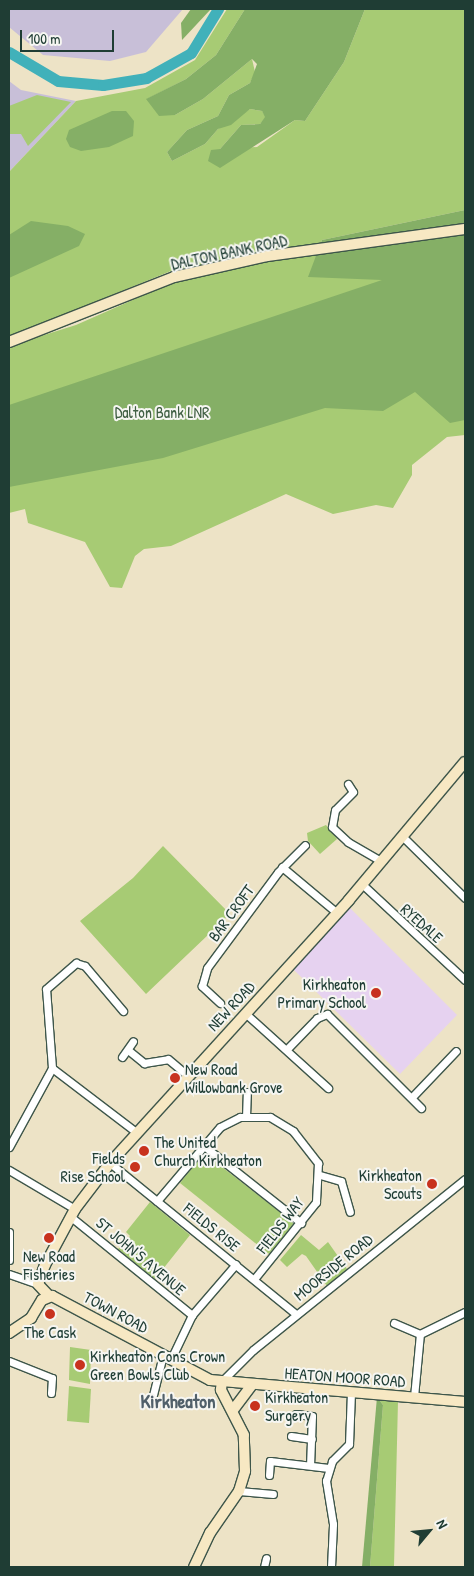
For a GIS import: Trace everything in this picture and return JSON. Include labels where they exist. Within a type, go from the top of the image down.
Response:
[{"type":"street","name":"DALTON BANK ROAD","points":[[9,342],[174,277],[266,256],[465,229]]},
{"type":"street","name":"NEW ROAD","points":[[38,1284],[73,1213],[110,1163],[187,1075],[337,913],[465,762]]},
{"type":"street","points":[[348,784],[355,792],[335,810],[332,827],[348,842],[381,861]]},
{"type":"street","points":[[402,836],[465,898]]},
{"type":"street","name":"BAR CROFT","points":[[220,1003],[202,986],[207,968],[282,867],[305,845]]},
{"type":"street","points":[[282,867],[337,913]]},
{"type":"street","name":"RYEDALE","points":[[362,884],[464,975]]},
{"type":"street","points":[[9,1146],[52,1068],[46,989],[76,963],[85,966],[120,1008],[112,1011]]},
{"type":"street","points":[[245,1013],[328,1088]]},
{"type":"street","points":[[287,1049],[327,1014],[413,1096],[421,1108]]},
{"type":"street","points":[[122,1057],[133,1041]]},
{"type":"street","points":[[128,1050],[144,1063],[168,1059],[187,1075]]},
{"type":"street","points":[[413,1096],[456,1051]]},
{"type":"street","points":[[52,1068],[136,1132]]},
{"type":"street","points":[[246,1117],[247,1092]]},
{"type":"street","name":"FIELDS WAY","points":[[157,1201],[220,1128],[246,1117],[270,1117],[293,1131],[310,1148],[320,1175],[316,1202],[301,1224],[255,1278]]},
{"type":"street","points":[[204,1146],[301,1224]]},
{"type":"street","name":"FIELDS RISE","points":[[110,1163],[255,1278],[296,1314]]},
{"type":"street","name":"ST JOHN'S AVENUE","points":[[9,1170],[73,1213],[192,1316]]},
{"type":"street","points":[[320,1175],[341,1180],[347,1188],[350,1212]]},
{"type":"street","name":"MOORSIDE ROAD","points":[[222,1381],[296,1314],[465,1179]]},
{"type":"street","points":[[9,1232],[9,1260]]},
{"type":"street","points":[[152,1395],[167,1356],[192,1316],[236,1264]]},
{"type":"street","points":[[9,1274],[38,1284],[49,1296],[26,1323],[9,1333]]},
{"type":"street","name":"TOWN ROAD","points":[[49,1296],[210,1380],[222,1381]]},
{"type":"street","points":[[393,1323],[420,1334],[465,1312]]},
{"type":"street","points":[[414,1397],[420,1334]]},
{"type":"street","points":[[9,1361],[52,1378],[51,1393]]},
{"type":"street","points":[[194,1567],[210,1533],[239,1491],[245,1447],[233,1410],[221,1390],[222,1381]]},
{"type":"street","name":"HEATON MOOR ROAD","points":[[222,1381],[465,1402]]},
{"type":"street","points":[[233,1410],[252,1385]]},
{"type":"street","points":[[332,1567],[333,1524],[326,1481],[329,1468],[349,1444],[351,1392]]},
{"type":"street","points":[[296,1414],[312,1416],[310,1466]]},
{"type":"street","points":[[291,1436],[312,1438]]},
{"type":"street","points":[[268,1475],[270,1461],[329,1468]]},
{"type":"street","points":[[239,1491],[273,1494]]},
{"type":"street","points":[[264,1567],[266,1558]]},
{"type":"shaded area","points":[[9,9],[183,9],[146,52],[110,61],[43,55],[9,27]]},
{"type":"shaded area","points":[[9,81],[21,90],[76,101],[9,172]]},
{"type":"shaded area","name":"Kirkheaton Primary School","points":[[349,907],[457,1015],[400,1074],[294,970]]},
{"type":"green space","points":[[191,9],[211,9],[182,40],[181,23]]},
{"type":"green space","points":[[227,9],[245,9],[216,55],[186,79],[147,99],[175,115],[203,99],[252,59],[255,72],[250,83],[229,95],[218,116],[187,130],[167,152],[172,161],[205,144],[218,129],[250,109],[262,111],[266,117],[260,124],[241,125],[220,149],[257,147],[295,120],[305,121],[344,62],[365,9],[465,9],[465,210],[322,240],[320,245],[171,271],[9,337],[9,172],[76,101],[145,88],[195,60]]},
{"type":"green space","points":[[245,9],[365,9],[344,62],[305,121],[295,120],[220,168],[208,161],[211,150],[220,149],[241,125],[260,124],[265,117],[262,111],[250,109],[231,125],[218,129],[205,144],[172,161],[167,152],[187,130],[218,116],[229,95],[250,83],[257,64],[252,59],[203,99],[175,115],[159,116],[146,99],[186,79],[216,55]]},
{"type":"green space","points":[[37,95],[71,102],[28,146],[21,134],[9,134],[9,106]]},
{"type":"green space","points":[[112,111],[126,111],[134,121],[133,136],[109,147],[81,151],[70,147],[66,139],[69,130]]},
{"type":"green space","points":[[465,210],[465,420],[450,423],[415,392],[383,411],[325,408],[163,458],[9,487],[9,405],[382,280],[308,277],[322,240]]},
{"type":"green space","points":[[31,221],[68,226],[85,234],[79,246],[9,278],[9,235]]},
{"type":"green space","name":"Dalton Bank LNR","points":[[465,230],[465,435],[447,437],[412,465],[412,475],[393,508],[376,505],[333,514],[286,494],[171,546],[144,549],[135,556],[122,588],[110,587],[85,542],[28,523],[25,509],[9,513],[9,346],[76,325],[178,280],[263,258],[330,255]]},
{"type":"green space","points":[[326,825],[337,839],[320,854],[308,841],[307,833]]},
{"type":"green space","points":[[163,846],[230,914],[146,994],[80,921],[133,878]]},
{"type":"green space","points":[[204,1153],[294,1223],[269,1254],[180,1183]]},
{"type":"green space","points":[[150,1202],[190,1235],[155,1279],[118,1249],[130,1236],[126,1232]]},
{"type":"green space","points":[[301,1235],[319,1250],[328,1242],[347,1269],[327,1286],[306,1256],[302,1254],[287,1267],[280,1260]]},
{"type":"green space","name":"Kirkheaton Cons Crown Green Bowls Club","points":[[70,1347],[91,1350],[90,1384],[69,1380]]},
{"type":"green space","points":[[69,1386],[91,1389],[89,1423],[67,1421]]},
{"type":"green space","points":[[377,1397],[398,1401],[394,1567],[370,1567],[383,1405]]},
{"type":"green space","points":[[377,1397],[383,1405],[370,1567],[362,1567]]},
{"type":"waterway","points":[[9,52],[58,81],[103,85],[146,78],[191,53],[218,9]]},
{"type":"place","name":"Kirkheaton Primary School","points":[[376,993]]},
{"type":"place","name":"New Road Willowbank Grove","points":[[175,1078]]},
{"type":"place","name":"The United Church Kirkheaton","points":[[144,1151]]},
{"type":"place","name":"Fields Rise School","points":[[135,1167]]},
{"type":"place","name":"Kirkheaton Scouts","points":[[432,1184]]},
{"type":"place","name":"New Road Fisheries","points":[[49,1238]]},
{"type":"place","name":"The Cask","points":[[50,1314]]},
{"type":"place","name":"Kirkheaton Cons Crown Green Bowls Club","points":[[80,1365]]},
{"type":"place","name":"Kirkheaton Surgery","points":[[255,1406]]},
{"type":"district","name":"Kirkheaton","points":[[178,1402]]}]
